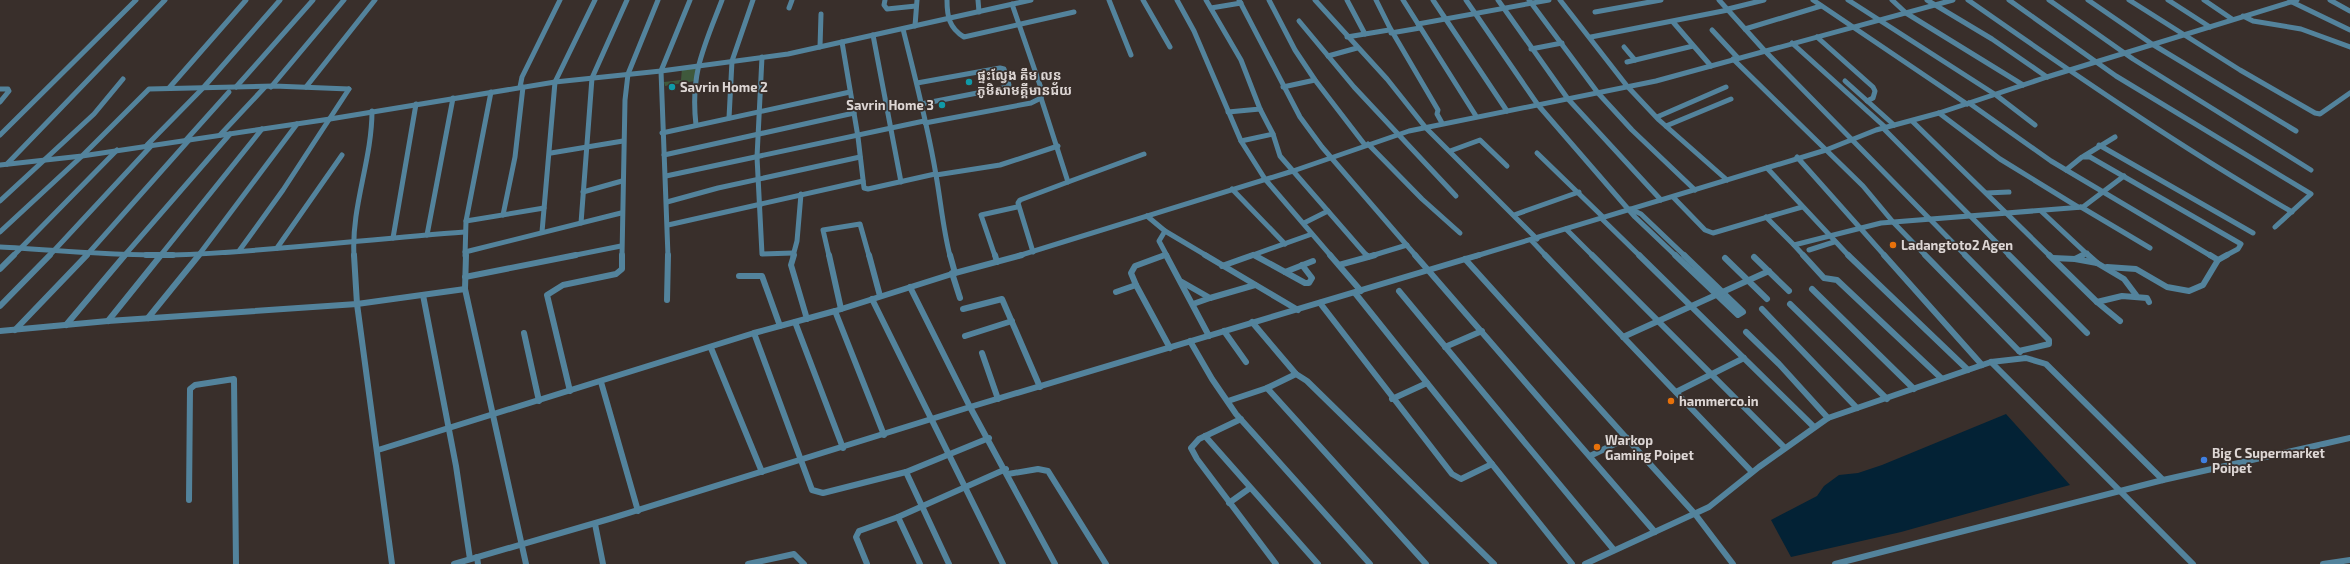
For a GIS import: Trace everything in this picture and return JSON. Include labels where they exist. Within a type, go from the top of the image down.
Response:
[{"type":"street","points":[[0,135],[136,0]]},
{"type":"street","points":[[7,164],[165,0]]},
{"type":"street","points":[[169,88],[246,0]]},
{"type":"street","points":[[0,306],[56,249],[280,0]]},
{"type":"street","points":[[236,87],[313,0]]},
{"type":"street","points":[[271,86],[344,0]]},
{"type":"street","points":[[306,87],[375,0]]},
{"type":"street","points":[[504,215],[515,156],[522,77],[560,0]]},
{"type":"street","points":[[542,232],[551,153],[555,82],[595,0]]},
{"type":"street","points":[[581,223],[592,78],[627,0]]},
{"type":"street","points":[[570,391],[547,295],[557,286],[617,274],[622,269],[623,236],[621,213],[623,141],[628,74],[658,0]]},
{"type":"street","points":[[667,300],[668,225],[662,133],[661,71],[690,0]]},
{"type":"street","points":[[696,125],[694,100],[696,66],[722,0]]},
{"type":"street","points":[[729,118],[732,61],[753,0]]},
{"type":"street","points":[[789,8],[792,0]]},
{"type":"street","points":[[885,0],[884,5],[887,9],[916,6]]},
{"type":"street","points":[[915,26],[917,0]]},
{"type":"street","points":[[947,0],[947,19],[955,33],[964,37],[984,34],[1019,24],[1074,12]]},
{"type":"street","points":[[978,0],[979,12]]},
{"type":"street","points":[[0,165],[82,156],[297,124],[555,82],[661,71],[762,57],[820,47],[1031,0]]},
{"type":"street","points":[[1109,0],[1131,55]]},
{"type":"street","points":[[1143,0],[1170,47]]},
{"type":"street","points":[[1177,0],[1194,31],[1241,141],[1265,179],[1339,265],[1428,384],[1572,564]]},
{"type":"street","points":[[1206,0],[1241,60],[1260,109],[1273,134],[1277,150],[1293,171],[1368,256]]},
{"type":"street","points":[[1269,0],[1295,50],[1315,80],[1367,144],[1422,199],[1460,233]]},
{"type":"street","points":[[1315,0],[1347,38],[1387,79],[1426,128],[1514,214],[1534,239],[1623,337],[1752,472]]},
{"type":"street","points":[[1347,0],[1365,34]]},
{"type":"street","points":[[1376,0],[1390,31],[1417,72],[1438,110],[1437,114],[1442,123]]},
{"type":"street","points":[[1403,0],[1476,116]]},
{"type":"street","points":[[1433,0],[1507,111]]},
{"type":"street","points":[[1466,0],[1538,105],[1630,209],[1635,217],[1720,293]]},
{"type":"street","points":[[1498,0],[1531,49],[1568,99],[1660,200]]},
{"type":"street","points":[[1347,38],[1419,26],[1531,2],[1549,0]]},
{"type":"street","points":[[1560,0],[1591,37],[1627,86],[1666,126],[1727,180]]},
{"type":"street","points":[[1595,12],[1661,0]]},
{"type":"street","points":[[1719,0],[1764,50],[2039,328],[2050,343],[2019,351]]},
{"type":"street","points":[[1591,37],[1673,22],[1728,10],[1764,0]]},
{"type":"street","points":[[1813,0],[1852,28],[1928,75],[2066,170],[2218,260]]},
{"type":"street","points":[[1848,0],[1996,94],[2035,125]]},
{"type":"street","points":[[1892,0],[1906,13],[2023,85]]},
{"type":"street","points":[[1927,0],[1934,6],[1992,39],[2047,77]]},
{"type":"street","points":[[378,450],[711,348],[754,333],[838,310],[954,273],[1033,252],[1293,171],[1331,156],[1398,135],[1442,123],[1598,93],[1711,66],[1764,50],[1879,21],[1953,0]]},
{"type":"street","points":[[1968,0],[2068,72],[2204,157],[2228,175],[2292,212]]},
{"type":"street","points":[[2008,0],[2116,76],[2171,111],[2311,194],[2275,227]]},
{"type":"street","points":[[2049,0],[2127,54],[2311,170]]},
{"type":"street","points":[[2088,0],[2152,44],[2296,131]]},
{"type":"street","points":[[2129,0],[2315,113],[2320,114],[2350,93]]},
{"type":"street","points":[[2168,0],[2210,26]]},
{"type":"street","points":[[2204,0],[2232,19]]},
{"type":"street","points":[[454,564],[475,560],[595,524],[802,459],[843,448],[970,407],[1534,239],[1767,168],[1797,157],[1826,150],[1884,128],[1939,113],[2047,77],[2127,54],[2183,34],[2289,1],[2297,0]]},
{"type":"street","points":[[2330,0],[2350,11]]},
{"type":"street","points":[[2289,1],[2350,30]]},
{"type":"street","points":[[1211,8],[1240,2],[1272,60],[1300,117],[1427,270],[1482,331],[1655,532]]},
{"type":"street","points":[[1531,2],[1598,93],[1632,130],[1695,190]]},
{"type":"street","points":[[1012,4],[1042,91],[1041,98],[1058,146],[1068,182]]},
{"type":"street","points":[[1745,29],[1820,6]]},
{"type":"street","points":[[820,47],[821,14]]},
{"type":"street","points":[[2243,16],[2253,21],[2301,29],[2350,47]]},
{"type":"street","points":[[1299,21],[1398,135],[1456,196]]},
{"type":"street","points":[[1673,22],[1711,66]]},
{"type":"street","points":[[903,29],[917,83],[935,174],[942,225],[960,298]]},
{"type":"street","points":[[1712,30],[1736,59],[1863,186],[1893,222],[2026,358]]},
{"type":"street","points":[[873,35],[901,182]]},
{"type":"street","points":[[1817,37],[1873,87],[1875,91],[1874,96],[1867,101]]},
{"type":"street","points":[[842,42],[858,137],[864,188],[868,190],[935,174],[1000,165],[1058,146]]},
{"type":"street","points":[[1531,49],[1562,43]]},
{"type":"street","points":[[1792,43],[1884,128],[1970,217],[2087,332]]},
{"type":"street","points":[[1627,62],[1694,46]]},
{"type":"street","points":[[1624,47],[1635,60]]},
{"type":"street","points":[[1328,56],[1358,48]]},
{"type":"street","points":[[762,57],[757,157],[762,254],[793,252]]},
{"type":"street","points":[[917,83],[1000,68],[1004,69],[1009,85],[1008,87],[921,104]]},
{"type":"street","points":[[0,201],[94,114],[123,79]]},
{"type":"street","points":[[1284,87],[1315,80]]},
{"type":"street","points":[[1845,81],[1894,125]]},
{"type":"street","points":[[0,232],[82,156],[145,92],[154,88],[271,86],[349,89],[283,190],[239,251]]},
{"type":"street","points":[[220,135],[265,87]]},
{"type":"street","points":[[1657,116],[1726,88]]},
{"type":"street","points":[[0,89],[8,89],[9,91],[0,102]]},
{"type":"street","points":[[15,330],[89,253],[229,92]]},
{"type":"street","points":[[491,92],[464,232],[465,289],[526,564]]},
{"type":"street","points":[[662,133],[850,92]]},
{"type":"street","points":[[427,234],[453,98]]},
{"type":"street","points":[[666,176],[925,122],[1031,103],[1041,98]]},
{"type":"street","points":[[1666,126],[1731,99]]},
{"type":"street","points":[[393,238],[416,104]]},
{"type":"street","points":[[1228,112],[1260,109]]},
{"type":"street","points":[[372,111],[372,132],[353,240],[357,304],[378,450],[392,564]]},
{"type":"street","points":[[1939,113],[2000,160],[2150,248]]},
{"type":"street","points":[[664,155],[758,133],[854,114]]},
{"type":"street","points":[[1912,121],[2097,302],[2120,321]]},
{"type":"street","points":[[148,318],[200,253],[297,124]]},
{"type":"street","points":[[108,321],[262,129]]},
{"type":"street","points":[[66,325],[124,255],[230,134]]},
{"type":"street","points":[[1241,141],[1273,134]]},
{"type":"street","points":[[2066,170],[2099,145],[2115,137]]},
{"type":"street","points":[[1450,150],[1480,140],[1507,166]]},
{"type":"street","points":[[551,153],[623,141]]},
{"type":"street","points":[[2099,145],[2254,232]]},
{"type":"street","points":[[0,269],[117,150]]},
{"type":"street","points":[[1537,153],[1579,192],[1602,218],[1814,427]]},
{"type":"street","points":[[1033,252],[1017,207],[1020,200],[1144,154]]},
{"type":"street","points":[[277,248],[342,155]]},
{"type":"street","points":[[2084,156],[2124,176],[2241,244],[2241,247],[2218,260],[2203,285],[2189,291],[2168,287],[2136,270],[2107,267]]},
{"type":"street","points":[[1797,157],[1862,228],[1982,365]]},
{"type":"street","points":[[667,202],[759,179],[860,158]]},
{"type":"street","points":[[1767,168],[1828,236],[1968,370]]},
{"type":"street","points":[[1794,245],[1893,222],[1970,217],[2079,207],[2104,193],[2124,176]]},
{"type":"street","points":[[583,192],[622,181]]},
{"type":"street","points":[[668,225],[760,203],[863,182]]},
{"type":"street","points":[[1232,189],[1285,244]]},
{"type":"street","points":[[1514,214],[1579,192]]},
{"type":"street","points":[[1986,193],[2008,192]]},
{"type":"street","points":[[801,194],[797,241],[793,252],[791,266],[807,319]]},
{"type":"street","points":[[1672,197],[1710,233],[1802,206]]},
{"type":"street","points":[[997,262],[981,215],[983,213],[1017,207]]},
{"type":"street","points":[[466,222],[544,208]]},
{"type":"street","points":[[1304,223],[1328,211]]},
{"type":"street","points":[[2041,211],[2097,263]]},
{"type":"street","points":[[465,252],[621,213]]},
{"type":"street","points":[[1147,216],[1165,231],[1298,310]]},
{"type":"street","points":[[1766,217],[1824,278],[1837,280],[1941,378]]},
{"type":"street","points":[[880,296],[860,224],[826,228],[823,230],[838,310],[884,435]]},
{"type":"street","points":[[1566,229],[1785,448]]},
{"type":"street","points":[[1165,231],[1159,241],[1165,255],[1182,282],[1209,336]]},
{"type":"street","points":[[0,247],[56,249],[124,255],[200,253],[464,232]]},
{"type":"street","points":[[1222,266],[1312,234]]},
{"type":"street","points":[[1809,250],[1834,242]]},
{"type":"street","points":[[1339,265],[1407,245]]},
{"type":"street","points":[[465,277],[622,246]]},
{"type":"street","points":[[2075,259],[2086,253]]},
{"type":"street","points":[[1165,255],[1135,266],[1131,270],[1131,275],[1170,348]]},
{"type":"street","points":[[1254,255],[1305,283],[1308,283],[1312,278],[1302,265]]},
{"type":"street","points":[[1754,257],[1789,290]]},
{"type":"street","points":[[1725,258],[1767,299]]},
{"type":"street","points":[[2053,258],[2075,259],[2097,263],[2107,267],[2124,279],[2136,295]]},
{"type":"street","points":[[1465,259],[1696,514],[1733,564]]},
{"type":"street","points":[[1285,272],[1314,261]]},
{"type":"street","points":[[1623,337],[1769,271]]},
{"type":"street","points":[[739,276],[762,276],[780,326]]},
{"type":"street","points":[[1182,282],[1192,286],[1210,298]]},
{"type":"street","points":[[1116,292],[1136,285]]},
{"type":"street","points":[[1193,304],[1254,285]]},
{"type":"street","points":[[910,287],[970,407],[989,438],[1055,564]]},
{"type":"street","points":[[0,331],[108,321],[357,304],[465,289]]},
{"type":"street","points":[[1812,289],[1914,389]]},
{"type":"street","points":[[1399,291],[1614,550]]},
{"type":"street","points":[[423,295],[475,560]]},
{"type":"street","points":[[2097,302],[2112,296],[2136,295],[2147,298],[2149,302]]},
{"type":"street","points":[[963,309],[1001,298],[1040,387]]},
{"type":"street","points":[[872,299],[930,420],[1003,564]]},
{"type":"street","points":[[1320,303],[1392,399],[1457,478],[1461,479],[1492,464]]},
{"type":"street","points":[[1790,304],[1887,399]]},
{"type":"street","points":[[1762,309],[1857,408]]},
{"type":"street","points":[[965,336],[1012,321]]},
{"type":"street","points":[[795,322],[843,448]]},
{"type":"street","points":[[1252,322],[1296,374],[1307,381],[1494,564]]},
{"type":"street","points":[[1224,331],[1246,362]]},
{"type":"street","points":[[1445,347],[1482,331]]},
{"type":"street","points":[[524,332],[539,401]]},
{"type":"street","points":[[1746,332],[1779,364],[1828,418]]},
{"type":"street","points":[[754,333],[802,459],[812,490],[816,492],[823,493],[906,472],[949,456],[989,438]]},
{"type":"street","points":[[1190,341],[1212,379],[1241,419],[1370,564]]},
{"type":"street","points":[[711,348],[762,472]]},
{"type":"street","points":[[982,353],[998,399]]},
{"type":"street","points":[[1676,392],[1744,358]]},
{"type":"street","points":[[1585,564],[1709,507],[1752,472],[1828,418],[1887,399],[1941,378],[1991,362],[2026,358],[2046,364],[2163,480]]},
{"type":"street","points":[[1991,362],[2193,564]]},
{"type":"street","points":[[1228,401],[1267,388],[1296,374]]},
{"type":"street","points":[[189,500],[190,389],[195,385],[234,379],[236,564]]},
{"type":"street","points":[[601,382],[638,510]]},
{"type":"street","points":[[1392,399],[1428,384]]},
{"type":"street","points":[[1267,388],[1426,564]]},
{"type":"street","points":[[1241,419],[1205,436],[1192,444],[1192,453],[1276,564]]},
{"type":"street","points":[[1205,436],[1318,564]]},
{"type":"street","points":[[1590,456],[1627,438]]},
{"type":"street","points":[[1835,564],[2163,480],[2350,438]]},
{"type":"street","points":[[867,564],[856,537],[859,531],[898,517],[965,488],[1007,472],[1038,469],[1048,471],[1106,564]]},
{"type":"street","points":[[906,472],[949,564]]},
{"type":"street","points":[[1229,503],[1250,488]]},
{"type":"street","points":[[898,517],[920,564]]},
{"type":"street","points":[[595,524],[603,564]]},
{"type":"street","points":[[748,564],[794,554],[804,564]]},
{"type":"street","points":[[2323,564],[2350,560]]},
{"type":"green space","points":[[697,66],[695,81],[665,86],[664,82],[681,80],[682,68]]},
{"type":"water","points":[[2006,414],[2070,485],[1901,532],[1791,557],[1771,520],[1817,496],[1824,486],[1839,475],[1858,473],[1882,465]]},
{"type":"place","name":"ផ្ទះល្វែង គឹម លន ភូមិសាមគ្គីមានជ័យ","points":[[969,82]]},
{"type":"place","name":"Savrin Home 2","points":[[672,87]]},
{"type":"place","name":"Savrin Home 3","points":[[942,105]]},
{"type":"place","name":"Ladangtoto2 Agen","points":[[1893,245]]},
{"type":"place","name":"hammerco.in","points":[[1671,401]]},
{"type":"place","name":"Warkop Gaming Poipet","points":[[1597,447]]},
{"type":"place","name":"Big C Supermarket Poipet","points":[[2204,460]]}]
